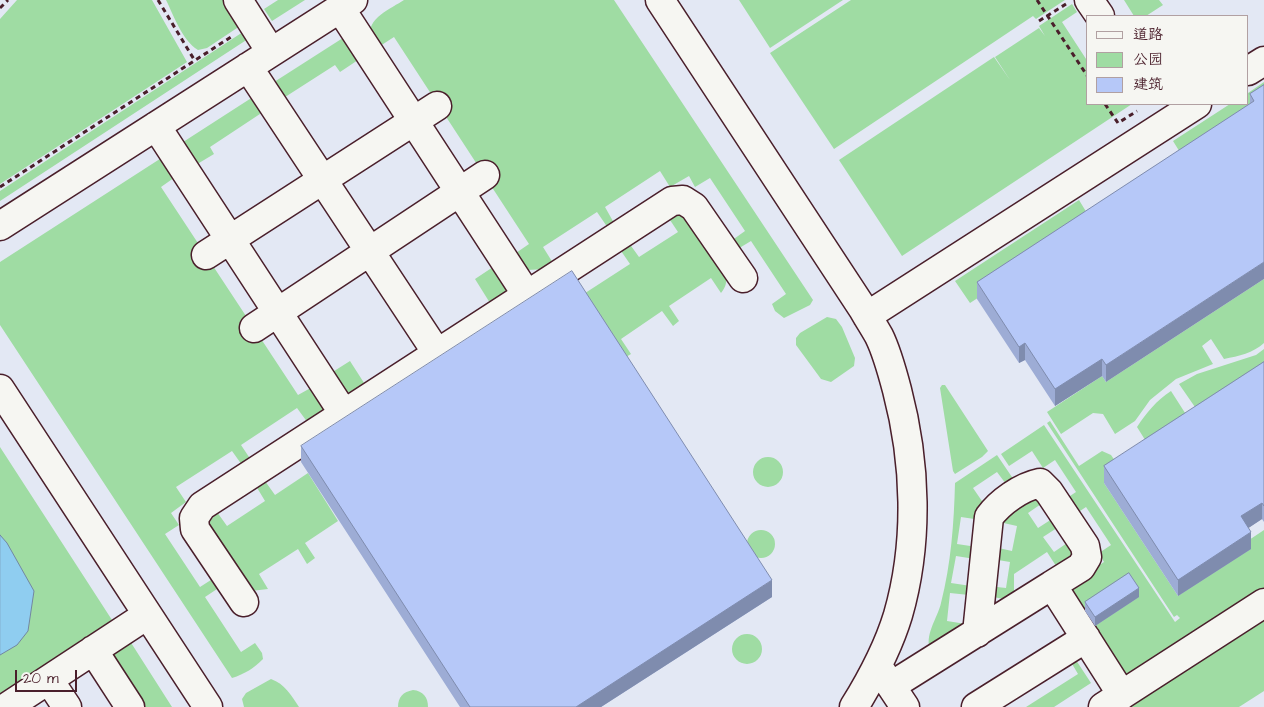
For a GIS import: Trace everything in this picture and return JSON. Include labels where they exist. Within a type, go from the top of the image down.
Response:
[{"type":"lane","points":[[238,0],[271,52]]},
{"type":"lane","points":[[660,0],[867,316],[879,336],[888,360],[900,401],[907,438],[912,497],[910,554],[905,584],[898,615],[885,650],[891,686]]},
{"type":"lane","points":[[1089,0],[1099,15]]},
{"type":"lane","points":[[0,226],[346,4],[414,121],[527,295]]},
{"type":"lane","points":[[1249,70],[1264,61]]},
{"type":"lane","points":[[248,67],[437,353]]},
{"type":"lane","points":[[867,316],[1154,112],[1192,105]]},
{"type":"lane","points":[[206,255],[437,106]]},
{"type":"lane","points":[[156,126],[344,414]]},
{"type":"lane","points":[[254,328],[485,175]]},
{"type":"lane","points":[[244,602],[195,529],[194,518],[202,506],[437,353],[672,201],[683,200],[694,207],[743,278]]},
{"type":"lane","points":[[0,390],[208,707]]},
{"type":"lane","points":[[854,707],[891,686],[1081,567],[1087,557],[1085,546],[1049,492],[1040,483],[1030,485],[996,508],[989,517],[976,632]]},
{"type":"lane","points":[[1052,585],[1086,638],[1112,701],[1264,602]]},
{"type":"lane","points":[[8,707],[148,615]]},
{"type":"lane","points":[[976,707],[1086,638]]},
{"type":"lane","points":[[93,650],[130,707]]},
{"type":"lane","points":[[49,680],[67,707]]},
{"type":"path","points":[[0,8],[8,0]]},
{"type":"path","points":[[158,0],[195,61]]},
{"type":"path","points":[[1037,0],[1086,75]]},
{"type":"path","points":[[1039,21],[1072,0]]},
{"type":"path","points":[[0,188],[253,23]]},
{"type":"path","points":[[1106,105],[1118,123],[1154,112]]},
{"type":"green space","points":[[17,0],[152,0],[187,62],[0,184],[0,19]]},
{"type":"green space","points":[[166,0],[229,0],[240,26],[207,48],[198,50],[192,46],[183,34]]},
{"type":"green space","points":[[278,0],[305,0],[272,21],[264,9]]},
{"type":"green space","points":[[404,0],[614,0],[813,300],[810,305],[784,318],[775,311],[772,304],[786,294],[751,241],[736,250],[731,241],[745,231],[710,178],[695,187],[689,176],[670,187],[660,171],[605,207],[614,223],[608,228],[597,212],[543,247],[553,263],[546,269],[527,270],[513,255],[529,244],[394,37],[377,48],[372,40],[370,31],[376,19]]},
{"type":"green space","points":[[739,0],[843,0],[770,48]]},
{"type":"green space","points":[[851,0],[1065,0],[1036,19],[1033,16],[834,149],[770,53]]},
{"type":"green space","points":[[1124,0],[1159,0],[1163,5],[1148,15],[1133,15]]},
{"type":"green space","points":[[1072,4],[1077,12],[1062,22],[1086,59],[1086,105],[1130,105],[902,256],[839,160],[994,57],[1010,80],[995,57],[1039,28],[1045,36],[1039,26]]},
{"type":"green space","points":[[246,30],[251,37],[0,201],[0,191]]},
{"type":"green space","points":[[346,36],[361,58],[340,72],[335,65],[282,99],[271,84]]},
{"type":"green space","points":[[1264,82],[1264,102],[1186,162],[1173,141],[1228,105],[1249,105],[1249,92]]},
{"type":"green space","points":[[256,95],[266,110],[210,147],[214,154],[194,166],[180,144]]},
{"type":"green space","points":[[166,155],[178,175],[161,187],[298,395],[316,385],[328,409],[308,423],[297,408],[241,445],[251,460],[242,465],[232,451],[176,487],[186,502],[171,513],[179,525],[165,534],[200,587],[214,578],[220,587],[205,597],[241,652],[255,643],[262,653],[263,659],[256,665],[245,673],[232,678],[0,325],[0,262]]},
{"type":"green space","points":[[1079,200],[1093,223],[970,303],[955,281]]},
{"type":"green space","points":[[675,214],[685,215],[726,273],[725,286],[721,293],[711,278],[669,306],[679,321],[673,326],[662,311],[621,339],[631,354],[619,361],[579,297],[630,264],[619,248],[629,243],[639,257],[678,232],[668,217]]},
{"type":"green space","points":[[496,265],[507,286],[505,293],[490,303],[475,279]]},
{"type":"green space","points":[[1264,279],[1264,343],[1246,354],[1224,359],[1211,339],[1202,346],[1213,364],[1176,379],[1150,400],[1135,421],[1115,434],[1103,414],[1093,413],[1061,434],[1047,412],[1102,376],[1106,382]]},
{"type":"green space","points":[[827,317],[836,319],[842,327],[855,358],[854,366],[831,382],[821,379],[796,345],[796,338],[800,333]]},
{"type":"green space","points":[[1264,349],[1264,378],[1152,451],[1137,427],[1161,399],[1171,391],[1187,416],[1197,410],[1179,384],[1197,374],[1256,355]]},
{"type":"green space","points":[[350,361],[366,386],[349,393],[342,389],[331,373]]},
{"type":"green space","points":[[942,385],[945,385],[988,451],[955,474],[940,388]]},
{"type":"green space","points":[[1050,421],[1079,466],[1102,451],[1111,455],[1122,471],[1104,483],[1178,596],[1264,530],[1264,588],[1121,681],[1069,595],[1073,582],[1104,562],[1099,553],[1111,545],[1086,507],[1074,515],[1064,500],[1076,492],[1055,460],[1043,468],[1032,451],[1009,466],[1001,454],[1044,425],[1175,622],[1180,618],[1177,615],[1174,617],[1047,423]]},
{"type":"green space","points":[[0,447],[112,620],[0,694]]},
{"type":"green space","points":[[997,455],[1016,483],[1009,488],[997,472],[973,488],[984,504],[981,520],[961,517],[957,544],[977,547],[975,559],[956,556],[951,583],[971,586],[969,595],[950,593],[947,621],[966,624],[931,651],[929,645],[930,633],[941,603],[950,558],[955,483]]},
{"type":"green space","points":[[768,457],[779,461],[783,472],[779,483],[768,487],[757,483],[753,472],[757,461]]},
{"type":"green space","points":[[308,473],[338,521],[305,543],[315,558],[307,564],[298,549],[259,574],[268,589],[251,591],[208,524],[217,512],[227,526],[265,501],[256,486],[265,481],[275,495]]},
{"type":"green space","points":[[1029,495],[1044,502],[1028,513],[1038,528],[1055,517],[1060,526],[1043,537],[1054,552],[1070,541],[1071,558],[1058,569],[1047,552],[1014,574],[1014,598],[1010,600],[987,596],[988,586],[1006,588],[1010,562],[992,559],[994,547],[1012,551],[1017,526],[999,522]]},
{"type":"green space","points":[[761,530],[771,534],[775,544],[771,554],[761,558],[751,554],[747,544],[751,534]]},
{"type":"green space","points":[[1264,612],[1264,691],[1239,707],[1117,707]]},
{"type":"green space","points":[[747,634],[758,638],[762,649],[758,660],[747,664],[736,660],[732,649],[736,638]]},
{"type":"green space","points":[[128,638],[172,707],[143,707],[105,651]]},
{"type":"green space","points":[[1072,654],[1091,683],[1054,707],[1026,707],[1078,674],[1068,657]]},
{"type":"green space","points":[[271,679],[284,687],[299,707],[244,707],[242,699],[246,693]]},
{"type":"green space","points":[[413,690],[424,695],[428,707],[398,707],[402,696],[406,692]]},
{"type":"water","points":[[0,535],[7,543],[34,591],[28,631],[17,645],[0,655]]},
{"type":"building","points":[[1264,85],[1264,262],[1106,365],[1102,359],[1055,389],[1025,343],[1019,347],[977,282],[1249,105],[1254,101],[1250,94]]},
{"type":"building","points":[[572,271],[772,580],[576,707],[470,707],[301,446]]},
{"type":"building","points":[[1264,362],[1264,506],[1262,503],[1241,516],[1251,532],[1178,580],[1104,466]]},
{"type":"building","points":[[1129,573],[1139,588],[1095,617],[1085,602]]}]
